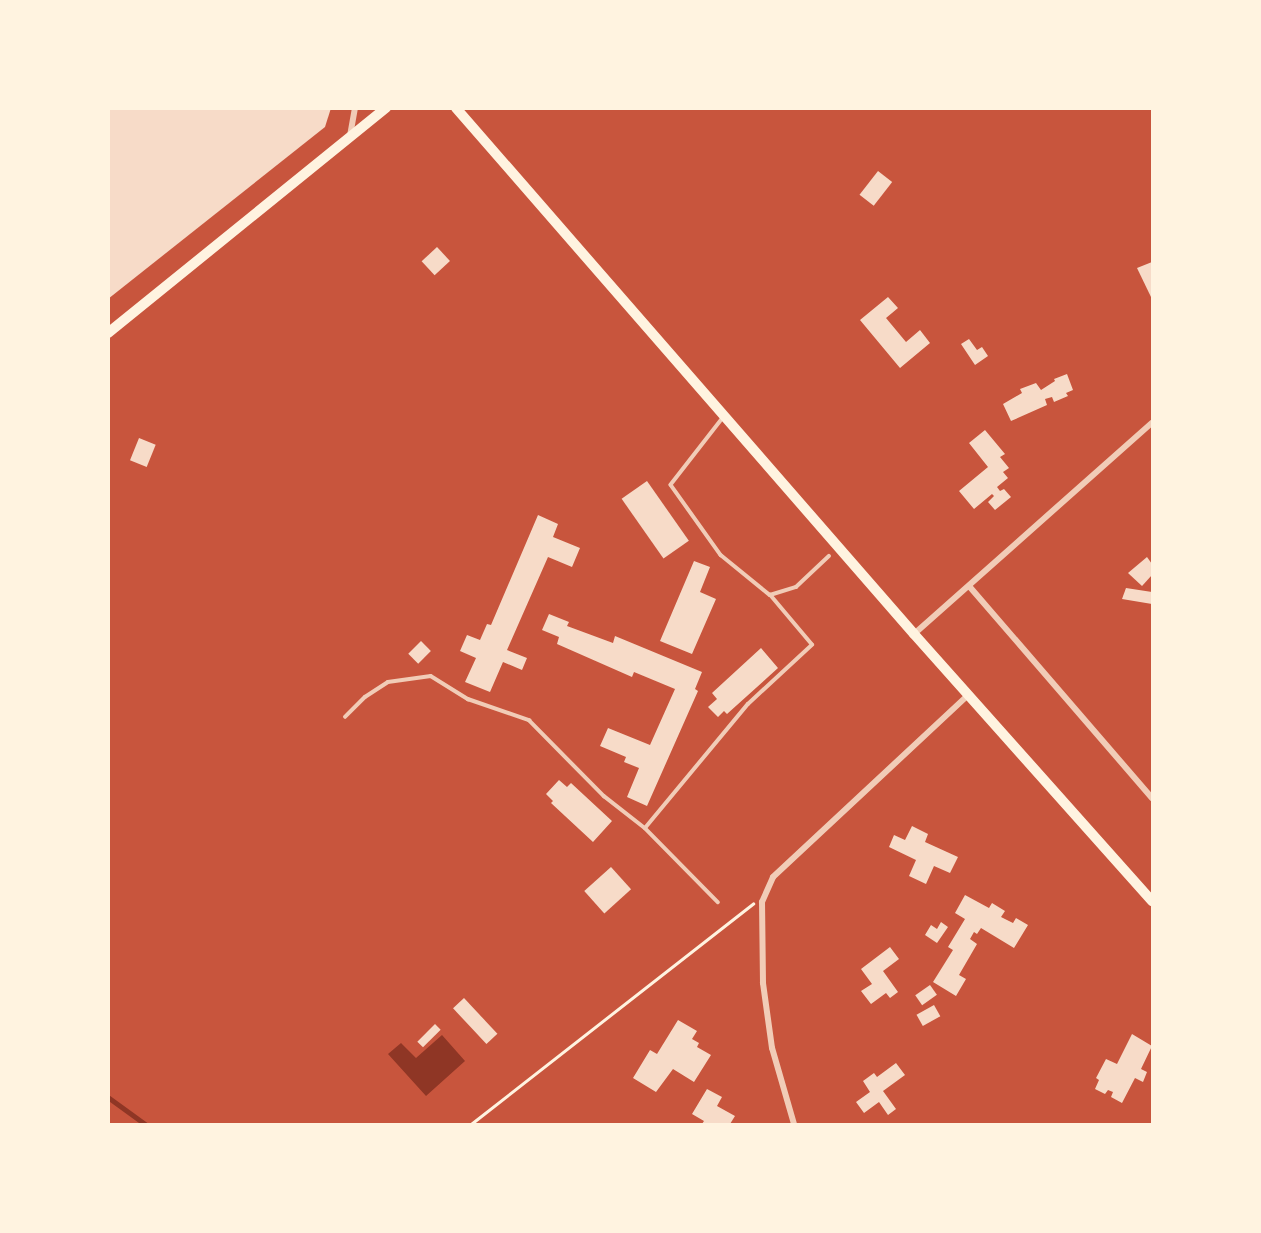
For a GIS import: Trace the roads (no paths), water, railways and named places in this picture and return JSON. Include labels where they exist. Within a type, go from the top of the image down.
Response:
[{"type":"main road","points":[[108,333],[386,108]]},
{"type":"main road","points":[[456,108],[914,634],[1153,901]]},
{"type":"street","points":[[349,138],[355,108]]},
{"type":"street","points":[[914,634],[1153,423]]},
{"type":"street","points":[[969,586],[1153,798]]},
{"type":"street","points":[[794,1125],[772,1048],[763,983],[761,926],[765,894],[773,877],[968,695]]},
{"type":"lane","points":[[645,828],[748,704],[812,645],[769,595],[721,555],[671,485],[725,416]]},
{"type":"lane","points":[[769,595],[796,587],[829,556]]},
{"type":"lane","points":[[345,717],[365,697],[388,682],[431,676],[468,699],[529,720],[604,796],[645,828],[718,902]]},
{"type":"waterway","points":[[108,1097],[145,1124]]}]
